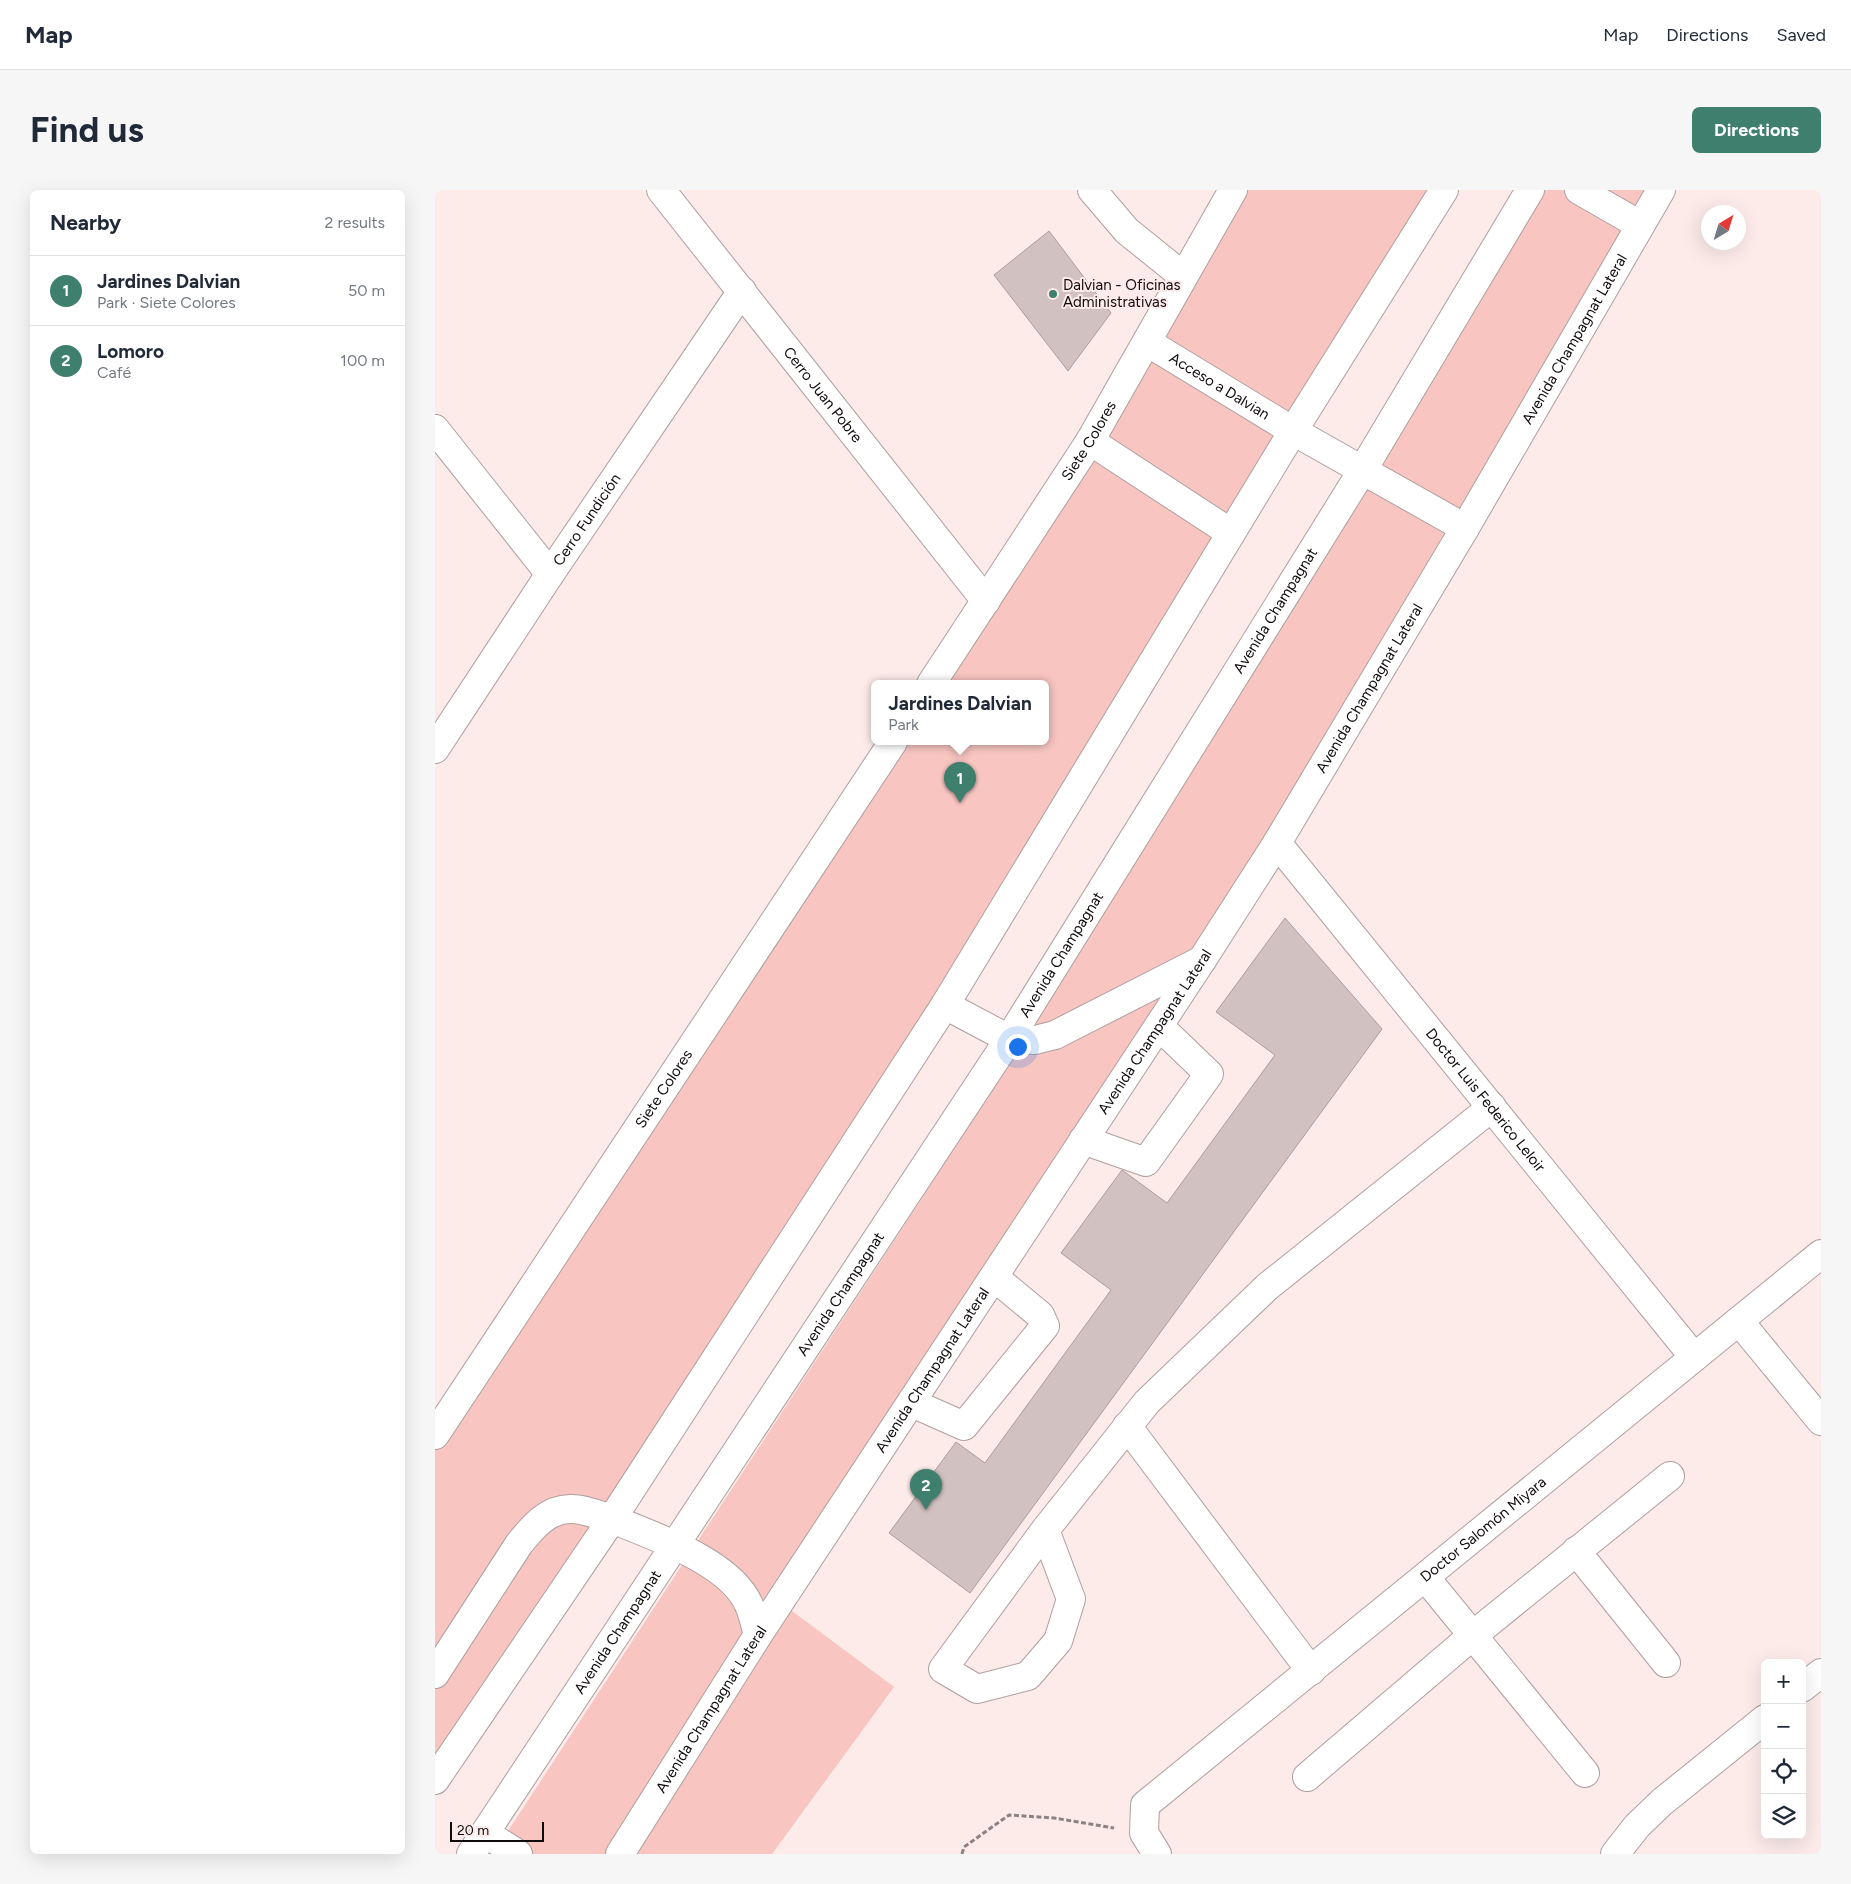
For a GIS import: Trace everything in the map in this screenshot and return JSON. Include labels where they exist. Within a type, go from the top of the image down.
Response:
[{"type":"street","name":"Cerro Juan Pobre","points":[[661,190],[986,601]]},
{"type":"street","points":[[1091,190],[1127,231],[1183,276]]},
{"type":"street","name":"Siete Colores","points":[[934,680],[1090,441],[1233,190]]},
{"type":"street","points":[[435,1780],[613,1519],[945,1005],[1293,431],[1444,190]]},
{"type":"street","name":"Avenida Champagnat","points":[[478,1843],[1009,1039],[1362,471],[1530,190]]},
{"type":"street","points":[[1579,190],[1640,224]]},
{"type":"street","name":"Avenida Champagnat Lateral","points":[[621,1854],[758,1635],[1159,1026],[1277,842],[1465,528],[1661,190]]},
{"type":"street","name":"Cerro Fundición","points":[[435,749],[550,574],[742,291]]},
{"type":"street","name":"Acceso a Dalvian","points":[[1147,342],[1293,431],[1465,528]]},
{"type":"street","points":[[435,429],[550,574]]},
{"type":"street","points":[[1090,441],[1231,533]]},
{"type":"street","name":"Siete Colores","points":[[435,1435],[891,745]]},
{"type":"street","name":"Doctor Luis Federico Leloir","points":[[1277,842],[1695,1357]]},
{"type":"street","points":[[945,1005],[1009,1039],[1035,1040],[1055,1035],[1202,960]]},
{"type":"street","points":[[1083,1140],[1146,1162],[1209,1074],[1159,1026]]},
{"type":"street","points":[[1045,1530],[1071,1599],[1058,1641],[1028,1676],[977,1690],[943,1669],[1045,1530],[1147,1402],[1267,1287],[1491,1107]]},
{"type":"street","name":"Doctor Salomón Miyara","points":[[1150,1843],[1145,1805],[1821,1254]]},
{"type":"street","points":[[912,1403],[964,1426],[1045,1326],[1040,1315],[994,1277]]},
{"type":"street","points":[[1739,1321],[1821,1421]]},
{"type":"street","points":[[1127,1426],[1311,1670]]},
{"type":"street","points":[[1307,1777],[1472,1636],[1671,1476]]},
{"type":"street","points":[[435,1674],[519,1544],[533,1527],[552,1512],[571,1508],[613,1519],[675,1545],[714,1567],[732,1582],[749,1604],[758,1635]]},
{"type":"street","points":[[1576,1551],[1665,1664]]},
{"type":"street","points":[[1425,1577],[1585,1773]]},
{"type":"street","points":[[1806,1685],[1821,1673]]},
{"type":"street","points":[[1615,1854],[1637,1826],[1662,1802],[1761,1722]]},
{"type":"street","points":[[478,1843],[518,1854]]},
{"type":"path","points":[[962,1854],[964,1847],[1009,1815],[1054,1818],[1150,1843]]},
{"type":"shaded area","points":[[1233,190],[1444,190],[1231,533],[435,1780],[435,1435],[891,745],[1049,745],[1049,680],[933,680]]},
{"type":"shaded area","points":[[1542,190],[1648,190],[1200,945],[772,1596],[894,1687],[772,1854],[493,1854],[926,1192],[1285,619]]},
{"type":"building","name":"Dalvian - Oficinas Administrativas","points":[[1049,231],[1111,313],[1068,371],[994,275]]},
{"type":"building","points":[[1285,918],[1382,1029],[970,1593],[889,1533],[956,1442],[985,1463],[1111,1290],[1061,1253],[1122,1170],[1167,1203],[1275,1055],[1216,1012]]},
{"type":"place","name":"Dalvian - Oficinas Administrativas","points":[[1053,294]]},
{"type":"place","name":"Jardines Dalvian","points":[[960,803]]},
{"type":"place","name":"Lomoro","points":[[926,1510]]}]
